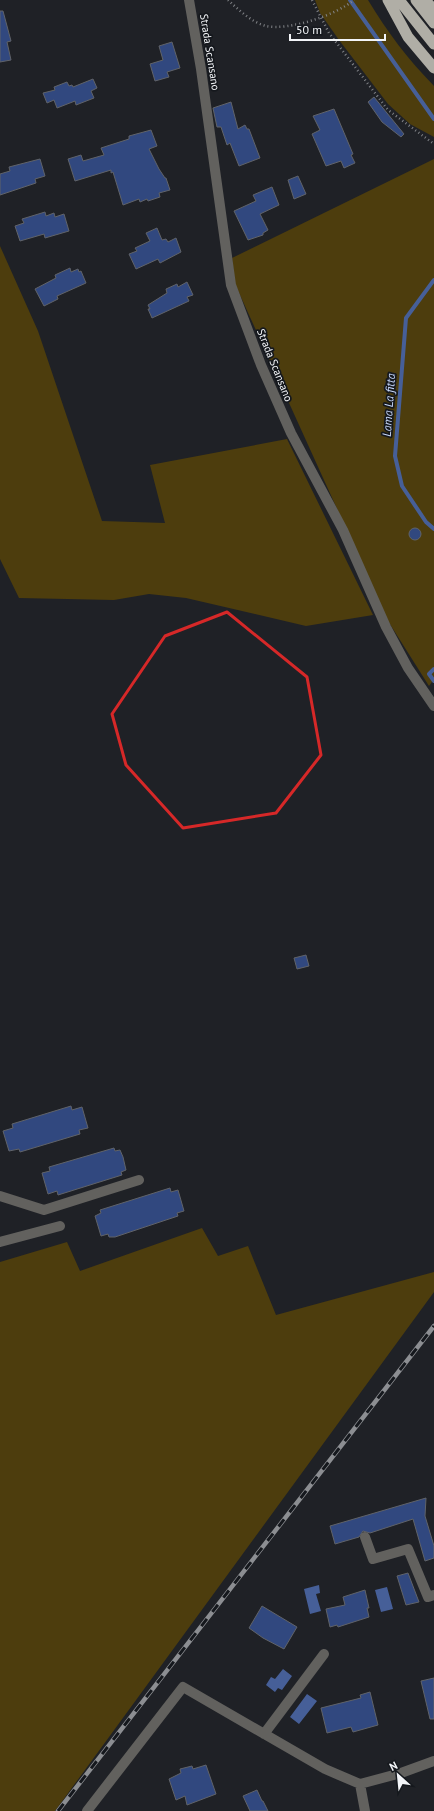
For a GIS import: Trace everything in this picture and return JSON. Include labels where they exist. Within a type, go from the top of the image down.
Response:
[{"type":"highway","points":[[388,0],[408,37],[434,68]]},
{"type":"highway","points":[[399,0],[434,44]]},
{"type":"highway","points":[[416,0],[434,23]]},
{"type":"highway","points":[[424,0],[434,10]]},
{"type":"street","name":"Strada Scansano","points":[[189,0],[201,70],[231,285],[261,365],[291,433],[343,530],[386,627],[408,668],[434,706]]},
{"type":"street","points":[[0,1196],[44,1210],[139,1180]]},
{"type":"street","points":[[0,1242],[60,1226]]},
{"type":"street","points":[[365,1537],[373,1559],[408,1549],[428,1597],[434,1595]]},
{"type":"street","points":[[264,1734],[324,1654]]},
{"type":"street","points":[[87,1811],[183,1688],[325,1769],[360,1784],[401,1773],[434,1761]]},
{"type":"street","points":[[360,1784],[365,1811]]},
{"type":"path","points":[[228,0],[251,19],[266,26],[279,27],[320,18],[346,6],[354,0]]},
{"type":"path","points":[[312,0],[329,33],[388,110],[434,144]]},
{"type":"highlighted area","points":[[227,612],[307,677],[321,755],[276,813],[183,828],[126,765],[112,714],[165,636]]},
{"type":"shaded area","points":[[315,0],[368,0],[398,45],[434,86],[434,137],[410,124],[388,104],[320,13]]},
{"type":"shaded area","points":[[434,159],[434,679],[429,686],[388,621],[235,284],[232,258]]},
{"type":"shaded area","points":[[0,246],[38,331],[102,521],[165,523],[150,465],[287,439],[373,615],[306,626],[186,598],[149,594],[114,600],[19,598],[0,559]]},
{"type":"shaded area","points":[[202,1228],[218,1256],[248,1246],[276,1315],[434,1272],[434,1292],[55,1811],[0,1811],[0,1262],[67,1242],[80,1271]]},
{"type":"water","points":[[319,1585],[320,1593],[316,1594],[321,1611],[310,1614],[304,1589]]},
{"type":"water","points":[[387,1587],[393,1609],[381,1612],[375,1590]]},
{"type":"water","points":[[283,1669],[292,1676],[282,1690],[278,1688],[275,1692],[266,1685],[271,1677],[275,1679]]},
{"type":"water","points":[[307,1694],[317,1701],[299,1724],[290,1717]]},
{"type":"building","points":[[0,11],[3,11],[11,41],[7,42],[11,60],[0,62]]},
{"type":"building","points":[[172,42],[180,68],[167,72],[169,77],[155,81],[150,64],[163,60],[159,46]]},
{"type":"building","points":[[93,79],[97,88],[91,91],[94,98],[76,105],[75,101],[57,108],[54,100],[47,103],[43,93],[55,90],[54,87],[67,82],[69,86],[72,85],[73,87]]},
{"type":"building","points":[[374,97],[404,134],[401,137],[382,122],[368,102]]},
{"type":"building","points":[[231,102],[238,129],[245,125],[247,129],[249,129],[260,158],[239,166],[230,143],[227,145],[221,127],[217,127],[213,108]]},
{"type":"building","points":[[334,109],[353,154],[351,155],[355,163],[344,168],[341,161],[326,166],[312,134],[320,130],[313,116]]},
{"type":"building","points":[[151,130],[157,146],[149,149],[159,169],[166,178],[170,190],[159,193],[160,197],[148,201],[147,199],[140,202],[139,199],[123,205],[113,172],[111,173],[111,170],[75,181],[68,159],[81,155],[83,161],[104,155],[101,148],[129,139],[129,136]]},
{"type":"building","points":[[40,159],[45,176],[35,179],[36,183],[0,195],[0,174],[10,171],[9,167]]},
{"type":"building","points":[[298,176],[306,194],[294,199],[288,180]]},
{"type":"building","points":[[272,187],[279,205],[260,214],[268,230],[263,233],[263,235],[248,240],[234,211],[256,201],[253,195]]},
{"type":"building","points":[[45,212],[46,216],[54,213],[55,217],[64,214],[69,231],[45,238],[44,234],[20,241],[15,226],[24,223],[22,219]]},
{"type":"building","points":[[157,228],[162,240],[166,239],[168,242],[176,238],[181,252],[160,263],[158,259],[136,269],[129,254],[137,251],[135,248],[150,241],[146,233]]},
{"type":"building","points":[[70,268],[71,272],[78,269],[79,272],[81,271],[86,283],[57,296],[58,299],[44,306],[35,289],[56,278],[55,275]]},
{"type":"building","points":[[187,282],[193,295],[187,297],[189,301],[152,318],[148,305],[167,293],[166,289],[177,284],[178,287]]},
{"type":"building","points":[[417,528],[420,529],[420,539],[413,540],[410,539],[409,532],[410,529]]},
{"type":"building","points":[[306,955],[309,966],[297,969],[294,958]]},
{"type":"building","points":[[71,1106],[72,1110],[82,1107],[88,1128],[79,1130],[80,1134],[20,1152],[19,1149],[9,1151],[3,1131],[13,1128],[12,1124]]},
{"type":"building","points":[[114,1148],[115,1151],[120,1150],[123,1157],[126,1170],[121,1172],[122,1175],[58,1195],[57,1191],[48,1194],[42,1173],[50,1171],[49,1167]]},
{"type":"building","points":[[170,1188],[171,1192],[178,1190],[184,1211],[177,1213],[178,1216],[115,1237],[109,1237],[108,1234],[101,1236],[95,1216],[101,1213],[100,1210]]},
{"type":"building","points":[[426,1498],[425,1516],[434,1546],[434,1558],[425,1561],[413,1519],[370,1533],[363,1531],[359,1537],[335,1544],[330,1526]]},
{"type":"building","points":[[408,1573],[419,1602],[406,1605],[397,1576]]},
{"type":"building","points":[[365,1590],[369,1608],[367,1608],[369,1617],[338,1627],[337,1625],[330,1627],[326,1609],[345,1605],[343,1597]]},
{"type":"building","points":[[262,1606],[297,1627],[284,1649],[263,1638],[249,1628]]},
{"type":"building","points":[[434,1678],[434,1719],[430,1719],[421,1681]]},
{"type":"building","points":[[370,1692],[378,1725],[353,1732],[351,1727],[327,1733],[321,1708],[361,1698],[360,1695]]},
{"type":"building","points":[[206,1765],[216,1794],[187,1805],[185,1796],[176,1800],[169,1779],[181,1773],[180,1769],[192,1766],[193,1769]]},
{"type":"building","points":[[257,1790],[268,1811],[250,1811],[243,1796]]},
{"type":"waterway","name":"Lama La fitta","points":[[350,0],[434,119]]},
{"type":"waterway","name":"Lama La fitta","points":[[434,280],[406,318],[395,456],[402,486],[426,522],[434,529]]},
{"type":"waterway","name":"Lama La fitta","points":[[434,669],[429,674],[434,681]]},
{"type":"railway","points":[[58,1811],[434,1326]]}]
